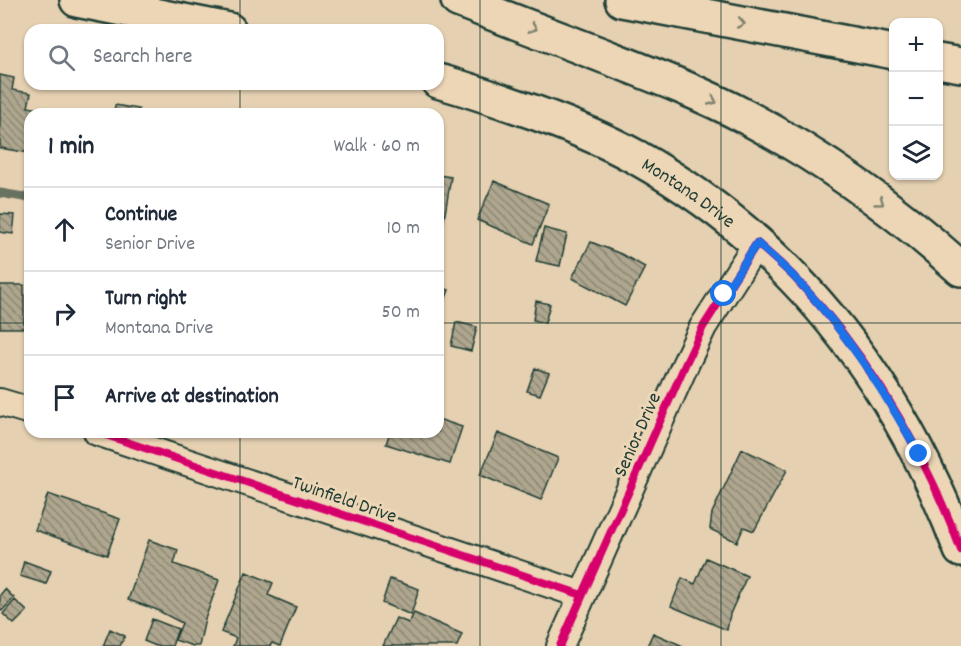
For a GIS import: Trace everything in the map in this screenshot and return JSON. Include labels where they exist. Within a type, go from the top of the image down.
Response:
[{"type":"main road","points":[[77,0],[199,24]]},
{"type":"main road","points":[[458,0],[638,69],[745,116],[845,177],[961,269]]},
{"type":"main road","points":[[622,0],[889,51]]},
{"type":"main road","points":[[943,62],[961,65]]},
{"type":"main road","name":"Montana Drive","points":[[444,83],[553,119],[595,136],[677,182],[721,213],[757,243],[796,279],[832,319],[863,361],[892,405],[919,454],[946,509],[961,550]]},
{"type":"street","name":"Senior Drive","points":[[560,646],[703,327],[757,243]]},
{"type":"street","points":[[0,402],[24,409]]},
{"type":"street","name":"Twinfield Drive","points":[[115,438],[582,595]]},
{"type":"building","points":[[0,75],[14,78],[12,90],[31,93],[28,107],[34,108],[24,108],[24,152],[0,148]]},
{"type":"building","points":[[115,105],[133,108],[115,108]]},
{"type":"building","points":[[444,176],[451,177],[444,220]]},
{"type":"building","points":[[494,181],[549,204],[533,244],[477,220]]},
{"type":"building","points":[[0,214],[15,215],[13,234],[0,232]]},
{"type":"building","points":[[544,228],[567,234],[560,266],[536,261]]},
{"type":"building","points":[[591,242],[645,267],[625,306],[572,278]]},
{"type":"building","points":[[0,285],[24,285],[24,328],[0,328]]},
{"type":"building","points":[[444,288],[449,290],[444,303]]},
{"type":"building","points":[[536,301],[550,304],[545,323],[533,320]]},
{"type":"building","points":[[456,322],[477,327],[471,351],[451,346]]},
{"type":"building","points":[[535,368],[549,373],[540,395],[527,391]]},
{"type":"building","points":[[444,421],[462,427],[450,464],[386,444],[388,438],[444,438]]},
{"type":"building","points":[[498,433],[558,458],[541,500],[480,475]]},
{"type":"building","points":[[742,449],[787,470],[754,531],[744,527],[737,542],[710,529],[712,513]]},
{"type":"building","points":[[48,494],[120,519],[107,555],[35,530]]},
{"type":"building","points":[[149,540],[178,550],[174,564],[219,580],[205,619],[199,646],[175,640],[182,623],[155,609],[128,600]]},
{"type":"building","points":[[706,558],[747,576],[730,614],[727,630],[671,606],[682,578],[695,584]]},
{"type":"building","points":[[24,561],[51,571],[46,584],[20,576]]},
{"type":"building","points":[[246,572],[273,583],[268,595],[296,607],[280,646],[272,643],[270,646],[233,646],[236,638],[221,632]]},
{"type":"building","points":[[390,579],[419,589],[411,615],[382,603]]},
{"type":"building","points":[[5,589],[14,598],[2,611],[0,595]]},
{"type":"building","points":[[15,600],[27,611],[14,624],[3,614]]},
{"type":"building","points":[[414,613],[462,634],[457,646],[383,646],[396,618],[409,623]]},
{"type":"building","points":[[152,619],[178,629],[172,646],[156,646],[144,641]]},
{"type":"building","points":[[110,629],[125,636],[120,646],[103,646]]},
{"type":"building","points":[[653,633],[683,646],[647,646]]},
{"type":"waterway","points":[[0,193],[24,197]]},
{"type":"cycle path","points":[[560,646],[703,327],[757,243],[792,275],[823,310],[871,373],[912,441],[961,550]]},
{"type":"cycle path","points":[[115,438],[582,595]]},
{"type":"route","points":[[724,294],[757,243],[796,279],[832,319],[892,405],[919,454]]}]
